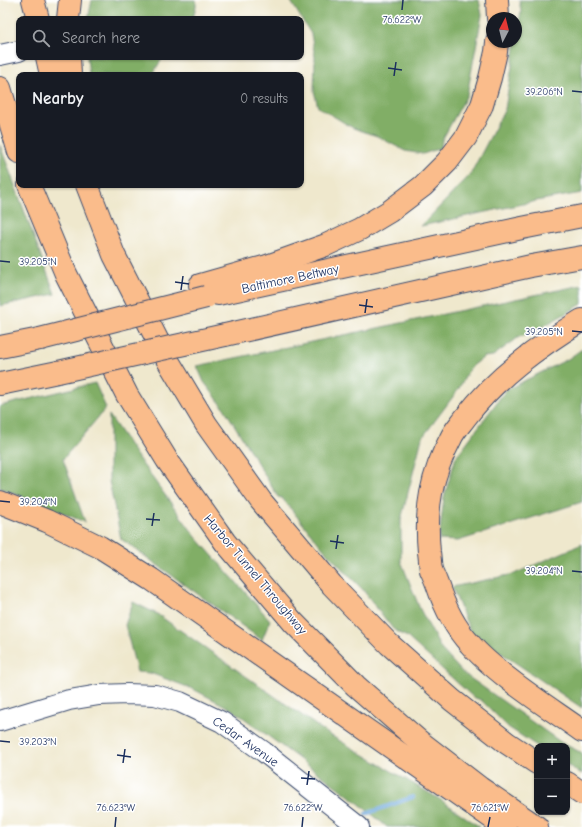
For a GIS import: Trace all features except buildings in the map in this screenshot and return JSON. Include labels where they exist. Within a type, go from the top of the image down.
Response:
[{"type":"highway","points":[[33,0],[37,16]]},
{"type":"highway","points":[[68,16],[70,0]]},
{"type":"highway","points":[[497,0],[498,12]]},
{"type":"highway","points":[[203,291],[326,245],[360,229],[390,211],[423,186],[447,162],[466,137],[482,105],[496,48]]},
{"type":"highway","points":[[48,60],[50,72]]},
{"type":"highway","points":[[69,60],[70,72]]},
{"type":"highway","points":[[0,88],[16,142]]},
{"type":"highway","name":"Harbor Tunnel Throughway","points":[[30,188],[66,274],[127,395],[167,460],[225,542],[293,622],[356,686],[419,740],[480,788],[537,827]]},
{"type":"highway","points":[[88,188],[114,255],[171,365],[206,424],[261,501],[332,585],[389,644],[452,700],[507,743],[534,761]]},
{"type":"highway","points":[[97,188],[114,255]]},
{"type":"highway","name":"Baltimore Beltway","points":[[0,347],[38,335],[203,291],[582,216]]},
{"type":"highway","points":[[0,384],[531,266],[582,257]]},
{"type":"highway","points":[[582,320],[529,355],[502,378],[473,408],[451,436],[440,461],[432,486],[428,510],[428,540],[432,570],[440,594],[453,621],[469,643],[488,663],[534,699],[582,731]]},
{"type":"highway","points":[[0,340],[38,335]]},
{"type":"highway","points":[[0,502],[47,521],[100,548],[151,579],[505,827]]},
{"type":"highway","points":[[570,785],[582,792]]},
{"type":"street","points":[[0,55],[16,52]]},
{"type":"street","name":"Cedar Avenue","points":[[0,721],[69,700],[99,695],[156,695],[180,702],[222,722],[264,752],[358,827]]},
{"type":"green space","points":[[92,0],[196,0],[194,16],[89,16]]},
{"type":"green space","points":[[290,0],[479,0],[482,15],[467,95],[442,140],[441,148],[423,154],[405,151],[377,136],[353,128],[318,107],[314,91],[315,57],[311,34],[304,23],[304,16],[300,16]]},
{"type":"green space","points":[[519,0],[582,0],[582,193],[541,200],[421,226],[470,175],[505,109],[515,48],[522,48],[521,11]]},
{"type":"green space","points":[[87,60],[161,60],[154,72],[89,72]]},
{"type":"green space","points":[[0,145],[55,294],[0,306]]},
{"type":"green space","points":[[582,285],[582,304],[530,334],[519,337],[493,356],[484,357],[470,368],[458,390],[422,438],[401,520],[401,561],[420,609],[441,649],[463,673],[562,743],[534,744],[508,727],[481,700],[473,697],[407,637],[393,629],[363,590],[325,551],[282,498],[278,497],[224,408],[204,382],[197,366]]},
{"type":"green space","points":[[582,349],[582,502],[458,541],[439,540],[444,497],[456,457],[506,390],[568,359]]},
{"type":"green space","points":[[95,383],[106,408],[63,459],[85,522],[0,488],[0,406]]},
{"type":"green space","points":[[109,415],[143,465],[196,537],[270,620],[262,640],[121,539],[109,481]]},
{"type":"green space","points":[[582,544],[582,708],[482,640],[472,636],[452,587],[514,574]]},
{"type":"green space","points":[[133,602],[157,614],[330,735],[441,800],[480,827],[387,827],[356,801],[233,710],[193,689],[150,673],[137,672],[125,625]]},
{"type":"green space","points":[[570,747],[582,753],[582,774],[570,767]]},
{"type":"waterway","points":[[366,814],[413,797]]}]
